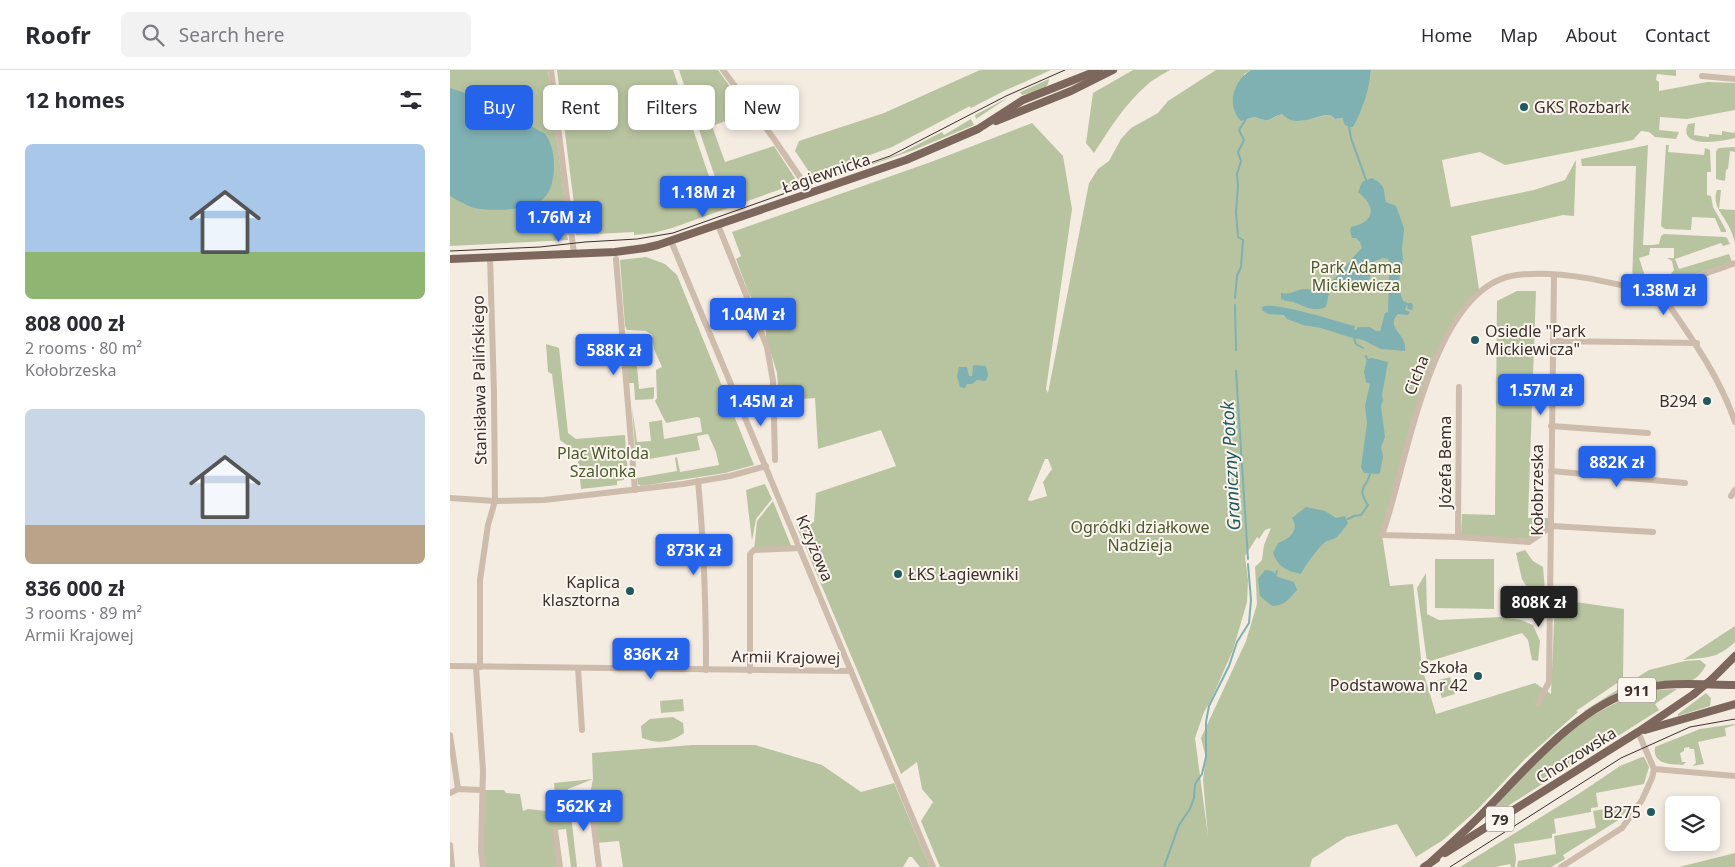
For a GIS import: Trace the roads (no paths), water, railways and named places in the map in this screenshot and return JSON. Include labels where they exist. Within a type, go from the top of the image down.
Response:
[{"type":"main road","name":"Łagiewnicka","points":[[987,124],[1022,100],[1099,70]]},
{"type":"main road","name":"Łagiewnicka","points":[[450,259],[630,251],[670,241],[906,160],[987,124],[1071,91],[1113,70]]},
{"type":"main road","name":"Chorzowska","points":[[1424,867],[1638,732],[1694,694],[1735,656]]},
{"type":"main road","name":"911","points":[[1431,862],[1478,818],[1532,762],[1571,727],[1602,706],[1622,695],[1661,686],[1735,685]]},
{"type":"main road","name":"911","points":[[1638,732],[1735,704]]},
{"type":"street","points":[[551,70],[574,254]]},
{"type":"street","points":[[723,70],[786,155],[804,183],[808,193]]},
{"type":"street","points":[[1702,76],[1735,79]]},
{"type":"street","points":[[718,224],[767,347],[773,381],[775,460]]},
{"type":"street","name":"Krzyżowa","points":[[670,241],[933,867]]},
{"type":"street","name":"Stanisława Palińskiego","points":[[483,867],[481,851],[483,771],[478,667],[480,580],[488,526],[495,501],[490,258]]},
{"type":"street","points":[[616,259],[635,490]]},
{"type":"street","points":[[1735,263],[1678,284],[1662,295],[1697,343],[1732,402],[1735,422]]},
{"type":"street","name":"Cicha","points":[[1552,526],[1528,542],[1458,537],[1382,535],[1389,518],[1416,413],[1432,368],[1461,313],[1471,299],[1496,281],[1516,275],[1554,275],[1599,280],[1662,295]]},
{"type":"street","name":"Kołobrzeska","points":[[1538,703],[1549,682],[1554,275]]},
{"type":"street","points":[[1553,341],[1697,343]]},
{"type":"street","name":"Józefa Bema","points":[[1458,537],[1459,387]]},
{"type":"street","points":[[1551,426],[1648,433]]},
{"type":"street","points":[[450,498],[495,501],[544,500],[698,482],[766,466]]},
{"type":"street","points":[[1551,471],[1685,483]]},
{"type":"street","points":[[698,482],[706,586],[706,670]]},
{"type":"street","points":[[1552,526],[1652,532]]},
{"type":"street","points":[[750,671],[750,554],[754,550],[800,548]]},
{"type":"street","name":"Armii Krajowej","points":[[450,666],[851,671]]},
{"type":"street","points":[[578,668],[582,730]]},
{"type":"street","points":[[1561,867],[1622,828],[1642,800],[1654,769],[1638,732]]},
{"type":"street","points":[[450,735],[458,788]]},
{"type":"street","points":[[1654,769],[1663,768],[1735,776]]},
{"type":"street","points":[[450,793],[458,788],[482,790]]},
{"type":"street","points":[[590,794],[599,867]]},
{"type":"street","points":[[555,830],[560,867]]},
{"type":"street","points":[[450,845],[452,867]]},
{"type":"water","points":[[1251,70],[1371,70],[1363,106],[1353,127],[1349,127],[1344,124],[1343,118],[1335,119],[1328,115],[1298,121],[1287,118],[1282,114],[1269,120],[1254,117],[1241,121],[1236,115],[1234,108],[1234,94],[1240,80]]},
{"type":"water","points":[[450,88],[465,93],[465,130],[533,130],[533,127],[544,133],[547,137],[553,155],[553,178],[548,193],[537,203],[519,208],[487,210],[471,207],[450,196]]},
{"type":"water","points":[[1372,178],[1382,186],[1386,202],[1396,206],[1404,228],[1403,259],[1399,280],[1400,292],[1403,301],[1412,303],[1413,307],[1412,310],[1407,309],[1407,305],[1405,310],[1410,312],[1408,315],[1398,314],[1394,319],[1394,323],[1405,345],[1405,351],[1381,349],[1363,340],[1303,325],[1287,319],[1284,315],[1268,314],[1262,310],[1262,307],[1278,306],[1355,326],[1354,330],[1358,327],[1370,327],[1380,331],[1385,313],[1388,312],[1389,274],[1392,267],[1388,259],[1383,258],[1373,262],[1368,282],[1363,287],[1351,291],[1335,289],[1329,293],[1326,307],[1321,309],[1305,307],[1281,299],[1281,293],[1316,289],[1330,282],[1336,278],[1362,248],[1356,238],[1352,238],[1350,231],[1351,227],[1365,221],[1371,213],[1368,203],[1358,192],[1362,182]]},
{"type":"water","points":[[1372,358],[1388,362],[1381,406],[1385,437],[1381,447],[1383,456],[1380,473],[1378,474],[1364,473],[1361,467],[1367,423],[1365,406],[1370,384],[1366,382],[1364,372],[1367,359]]},
{"type":"water","points":[[973,366],[986,366],[987,379],[967,384],[965,388],[960,387],[957,376],[959,367],[967,367],[969,376],[972,376]]},
{"type":"water","points":[[1306,507],[1325,511],[1336,518],[1345,516],[1348,523],[1337,537],[1321,545],[1301,574],[1284,568],[1273,553],[1278,543],[1289,537],[1294,531],[1295,527],[1292,518]]},
{"type":"water","points":[[1265,570],[1272,571],[1278,577],[1294,582],[1297,590],[1284,603],[1272,606],[1260,596],[1258,579]]},
{"type":"waterway","name":"Graniczny Potok","points":[[1235,298],[1237,276],[1241,267],[1243,240],[1238,237],[1236,212],[1237,174],[1241,161],[1238,152],[1244,140],[1239,130],[1246,119]]},
{"type":"waterway","points":[[1349,127],[1366,180]]},
{"type":"waterway","name":"Graniczny Potok","points":[[1235,305],[1236,350]]},
{"type":"waterway","points":[[1354,338],[1356,344],[1363,348]]},
{"type":"waterway","name":"Graniczny Potok","points":[[1236,371],[1248,559]]},
{"type":"waterway","points":[[1348,519],[1361,515],[1368,505],[1362,491],[1370,474]]},
{"type":"waterway","name":"Graniczny Potok","points":[[1164,867],[1179,825],[1190,809],[1194,798],[1195,784],[1202,774],[1206,757],[1206,722],[1209,706],[1229,666],[1237,642],[1249,623],[1251,600],[1248,564]]},
{"type":"tram line","points":[[450,251],[540,247],[637,239],[673,233],[890,156],[1006,96],[1065,70]]},
{"type":"tram line","points":[[1450,867],[1621,758],[1690,727],[1735,719]]},
{"type":"place","name":"GKS Rozbark","points":[[1524,107]]},
{"type":"place","name":"Osiedle \"Park Mickiewicza\"","points":[[1475,340]]},
{"type":"place","name":"B294","points":[[1707,401]]},
{"type":"place","name":"ŁKS Łagiewniki","points":[[898,574]]},
{"type":"place","name":"Kaplica klasztorna","points":[[630,591]]},
{"type":"place","name":"Szkoła Podstawowa nr 42","points":[[1478,676]]},
{"type":"place","name":"B275","points":[[1651,812]]},
{"type":"park label","name":"Park Adama Mickiewicza","points":[[1356,276]]},
{"type":"park label","name":"Plac Witolda Szalonka","points":[[603,462]]},
{"type":"park label","name":"Ogródki działkowe Nadzieja","points":[[1140,536]]}]
